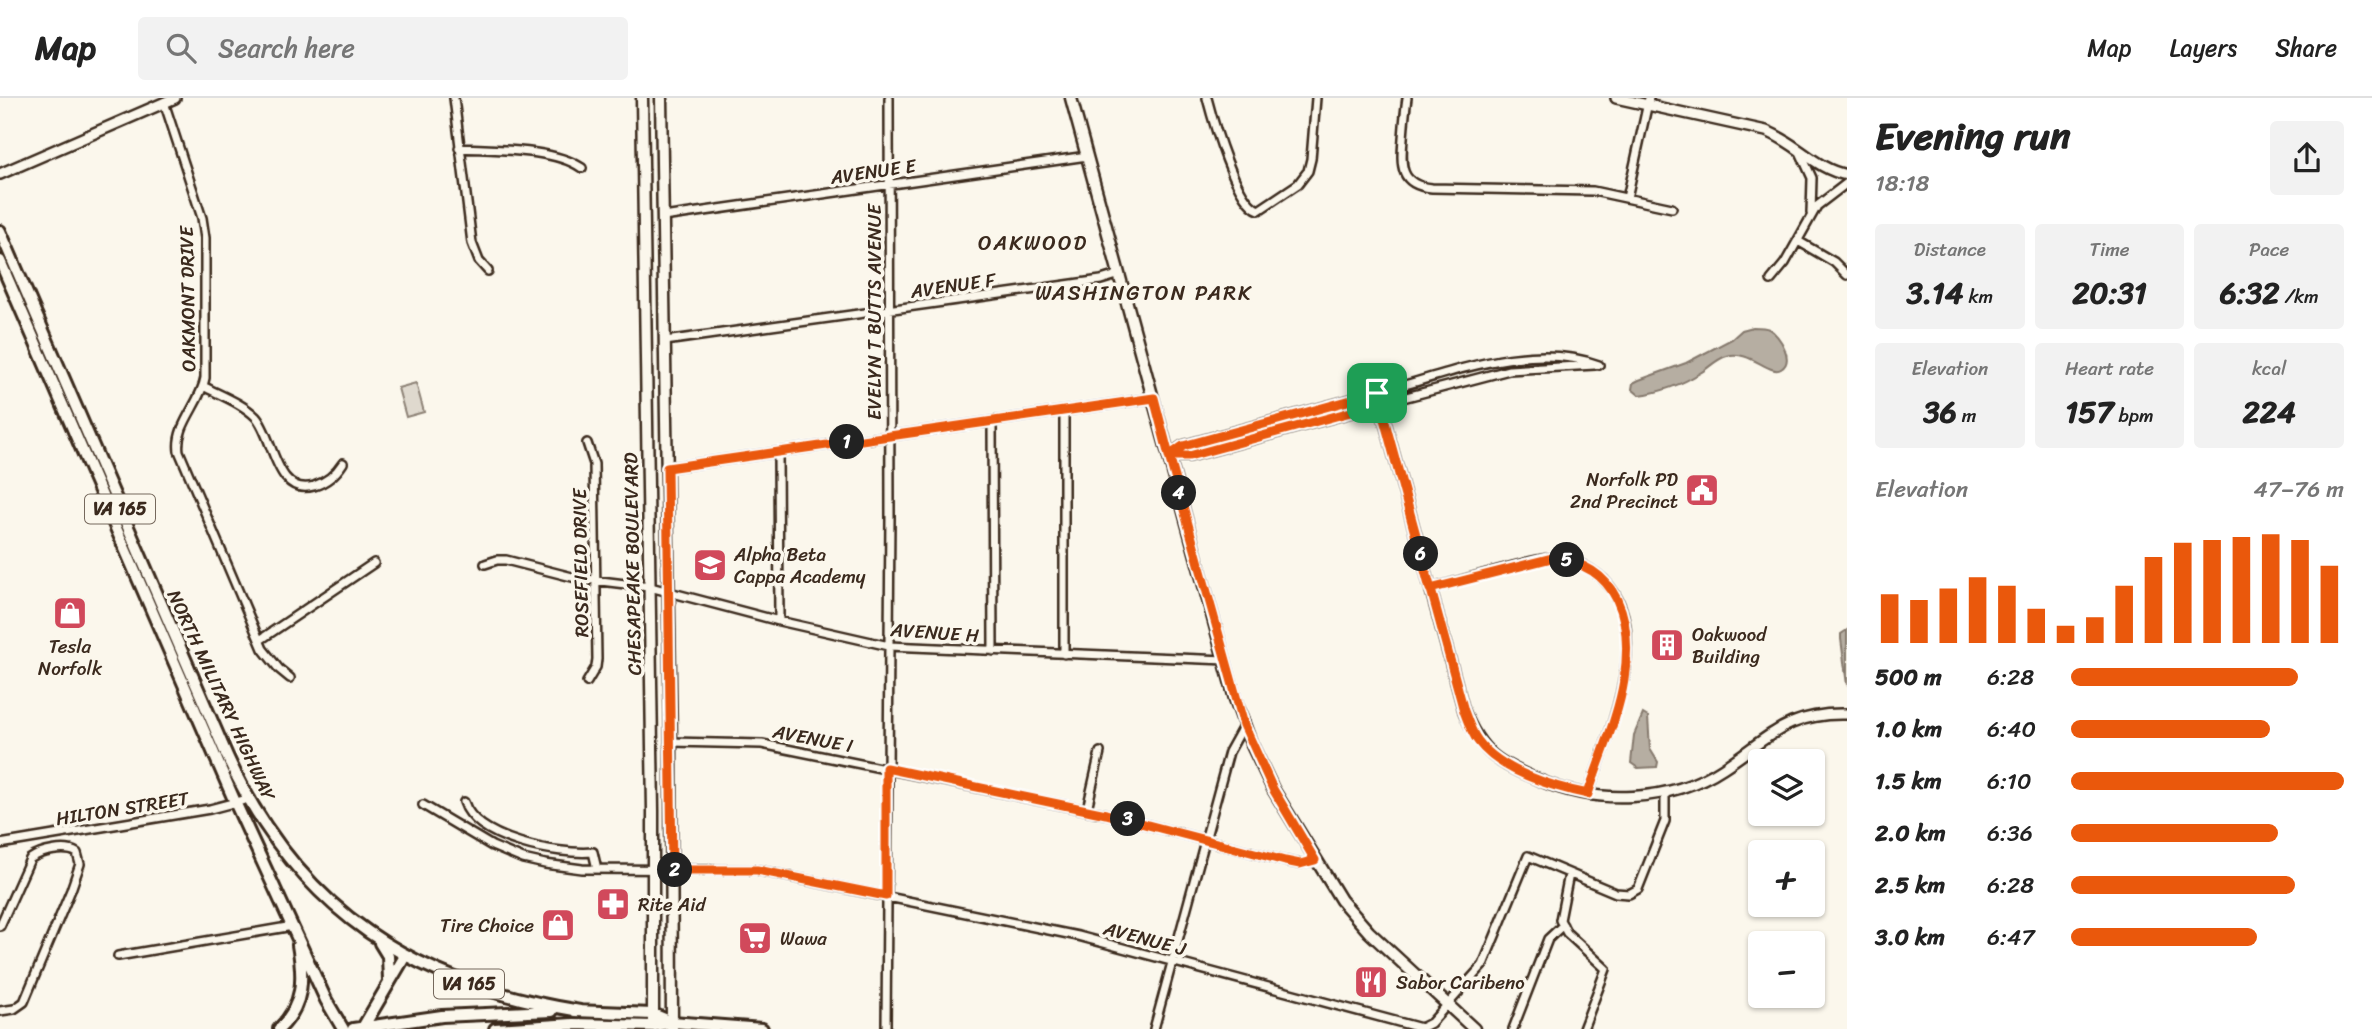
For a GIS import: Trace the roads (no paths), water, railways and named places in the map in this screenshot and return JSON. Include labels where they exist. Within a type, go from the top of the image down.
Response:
[{"type":"main road","name":"CHESAPEAKE BOULEVARD","points":[[642,98],[650,587],[653,1023]]},
{"type":"main road","name":"CHESAPEAKE BOULEVARD","points":[[661,98],[671,742],[672,1026]]},
{"type":"main road","points":[[1071,98],[1244,725],[1273,789],[1315,860],[1352,914],[1474,1029]]},
{"type":"main road","name":"NORTH MILITARY HIGHWAY","points":[[0,231],[227,757],[248,799],[275,841],[338,908],[405,956],[484,990],[580,1011]]},
{"type":"main road","name":"NORTH MILITARY HIGHWAY","points":[[0,261],[269,880],[326,1000],[344,1029]]},
{"type":"main road","points":[[279,1029],[296,1006],[302,988],[301,962],[293,926]]},
{"type":"main road","points":[[369,932],[388,956],[388,983]]},
{"type":"main road","points":[[359,1029],[405,956]]},
{"type":"main road","points":[[359,1029],[455,1015],[580,1011]]},
{"type":"main road","name":"VA 165","points":[[580,1011],[672,1026],[762,1029]]},
{"type":"main road","name":"VA 165","points":[[496,1029],[653,1023]]},
{"type":"street","points":[[0,174],[176,98]]},
{"type":"street","points":[[454,98],[472,243],[479,261],[488,271]]},
{"type":"street","name":"EVELYN T BUTTS AVENUE","points":[[886,1029],[889,98]]},
{"type":"street","points":[[1207,98],[1221,144],[1249,204],[1254,209],[1263,209],[1298,184],[1308,171],[1316,98]]},
{"type":"street","points":[[1407,98],[1402,167],[1414,184],[1432,188],[1573,190],[1672,208]]},
{"type":"street","points":[[1616,98],[1648,102],[1766,131],[1786,140],[1827,169],[1847,175]]},
{"type":"street","name":"OAKMONT DRIVE","points":[[164,102],[202,218],[205,238],[204,386],[178,437],[179,451],[260,640],[270,659],[290,678]]},
{"type":"street","points":[[1627,198],[1648,102]]},
{"type":"street","points":[[459,148],[554,155],[582,168]]},
{"type":"street","points":[[1800,152],[1812,178],[1811,214]]},
{"type":"street","name":"AVENUE E","points":[[663,217],[1087,156]]},
{"type":"street","points":[[1771,280],[1798,241],[1811,214],[1828,196],[1847,183]]},
{"type":"street","points":[[1798,241],[1834,262],[1847,275]]},
{"type":"street","name":"AVENUE F","points":[[665,341],[1101,280],[1114,276],[1119,270]]},
{"type":"street","points":[[1562,356],[1599,365],[1509,370],[1189,456],[1169,456],[1183,446],[1512,358],[1562,356]]},
{"type":"street","points":[[204,386],[256,417],[284,476],[294,485],[308,487],[325,481],[333,476],[343,463]]},
{"type":"street","points":[[1377,393],[1464,711],[1479,743],[1494,757],[1557,787],[1588,794],[1616,796],[1665,792],[1713,774],[1783,726],[1814,716],[1847,714]]},
{"type":"street","points":[[667,468],[1154,398]]},
{"type":"street","points":[[1064,412],[1065,654]]},
{"type":"street","points":[[992,422],[993,651]]},
{"type":"street","name":"ROSEFIELD DRIVE","points":[[587,443],[594,464],[597,659],[587,682]]},
{"type":"street","points":[[778,452],[779,621]]},
{"type":"street","points":[[1430,589],[1552,558],[1572,561],[1588,568],[1598,574],[1613,591],[1625,625],[1624,680],[1588,794]]},
{"type":"street","name":"AVENUE H","points":[[485,564],[506,560],[596,582],[650,587],[889,646],[1226,660]]},
{"type":"street","points":[[260,640],[374,563]]},
{"type":"street","points":[[1154,1029],[1229,752],[1244,725]]},
{"type":"street","name":"AVENUE I","points":[[671,742],[762,744],[1087,810],[1300,864],[1315,860]]},
{"type":"street","points":[[1087,810],[1100,752]]},
{"type":"street","points":[[1583,1029],[1606,969],[1567,933],[1560,920],[1569,874],[1616,893],[1633,893],[1643,880],[1665,821],[1665,792]]},
{"type":"street","name":"HILTON STREET","points":[[0,844],[189,813],[248,799]]},
{"type":"street","points":[[464,802],[470,816],[495,832],[551,850],[593,852],[597,869]]},
{"type":"street","name":"AVENUE J","points":[[423,805],[475,837],[510,854],[545,864],[597,869],[757,870],[1077,936],[1421,1028],[1431,1023],[1483,965],[1528,856],[1569,874]]},
{"type":"street","points":[[0,926],[30,859],[38,854],[69,849],[77,853],[80,864],[77,873],[24,1002],[14,1009],[0,1011]]},
{"type":"street","points":[[1513,1029],[1548,939],[1563,925]]},
{"type":"street","points":[[118,956],[293,926]]},
{"type":"place","name":"Norfolk PD 2nd Precinct","points":[[1702,490]]},
{"type":"place","name":"Alpha Beta Cappa Academy","points":[[710,565]]},
{"type":"place","name":"Tesla Norfolk","points":[[70,613]]},
{"type":"place","name":"Oakwood Building","points":[[1667,645]]},
{"type":"place","name":"Rite Aid","points":[[613,904]]},
{"type":"place","name":"Tire Choice","points":[[558,925]]},
{"type":"place","name":"Wawa","points":[[755,938]]},
{"type":"place","name":"Sabor Caribeno","points":[[1371,982]]},
{"type":"district","name":"OAKWOOD","points":[[1033,243]]},
{"type":"district","name":"WASHINGTON PARK","points":[[1144,293]]}]
